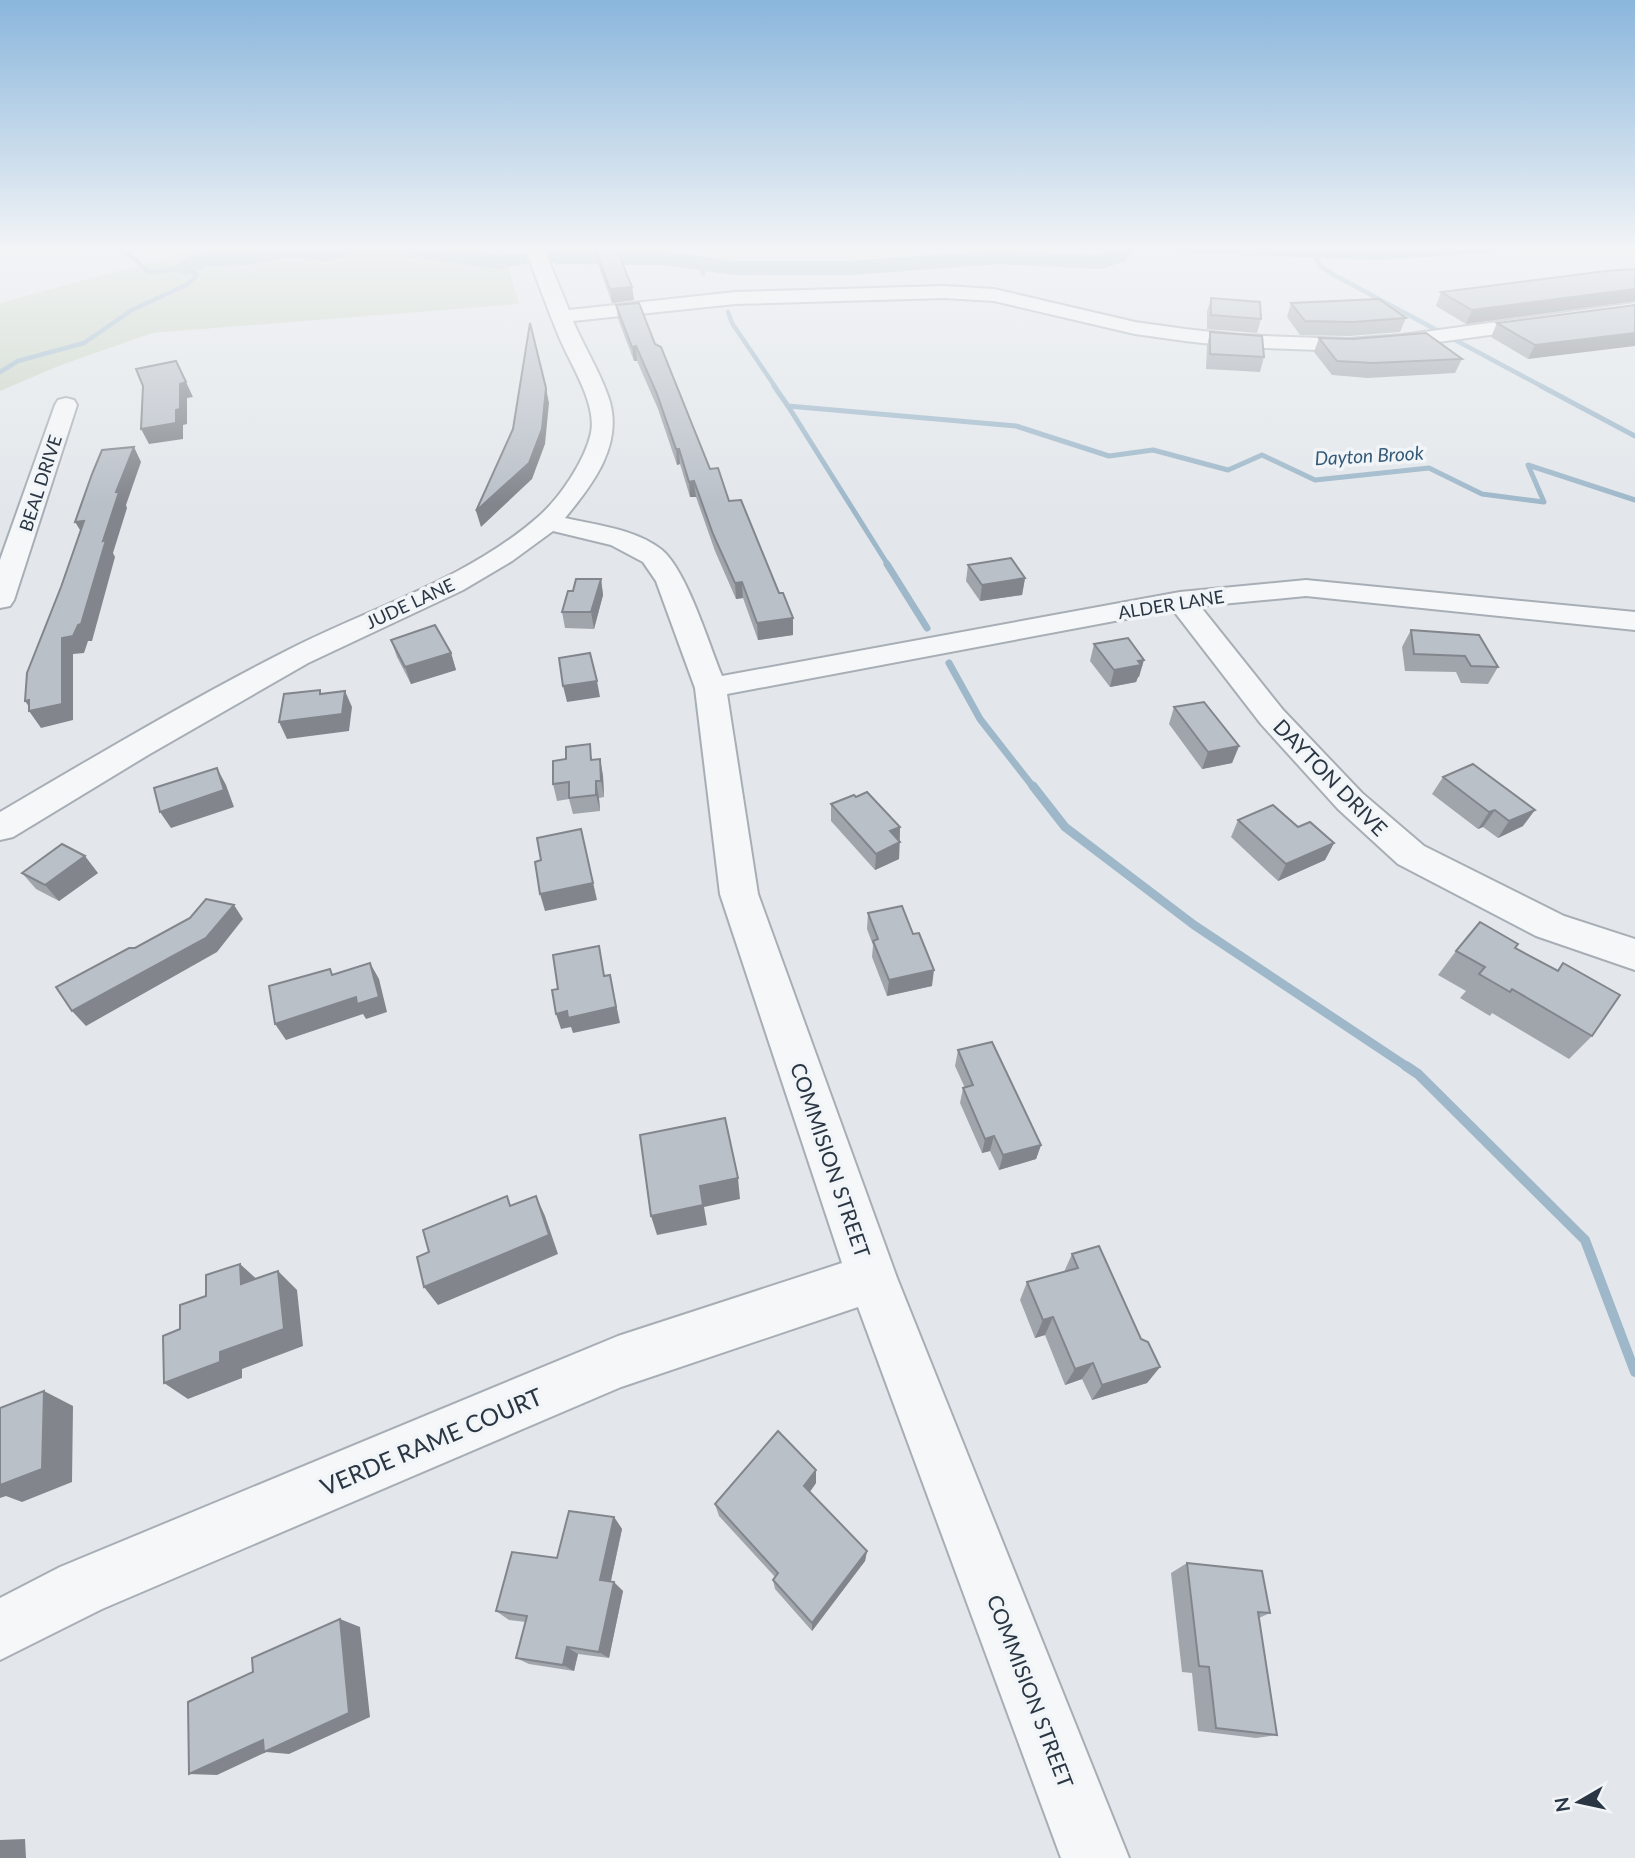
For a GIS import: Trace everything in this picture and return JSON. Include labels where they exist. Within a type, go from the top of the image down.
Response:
[{"type":"street","name":"JUDE LANE","points":[[8,811],[136,747],[297,657],[453,584],[502,555],[548,522],[583,480],[603,432],[598,397],[568,332]]},
{"type":"street","points":[[1165,332],[1239,341],[1348,345],[1471,332]]},
{"type":"street","name":"BEAL DRIVE","points":[[0,600],[8,559],[65,405]]},
{"type":"street","name":"COMMISION STREET","points":[[548,522],[620,538],[653,556],[670,582],[711,688],[739,894],[872,1278],[1095,1858]]},
{"type":"street","name":"ALDER LANE","points":[[711,688],[1180,600],[1255,591],[1306,588],[1635,621]]},
{"type":"street","name":"DAYTON DRIVE","points":[[1180,600],[1272,717],[1349,802],[1411,855],[1550,926],[1635,955]]},
{"type":"street","name":"VERDE RAME COURT","points":[[0,1630],[94,1583],[618,1362],[872,1278]]},
{"type":"green space","points":[[0,332],[168,332],[152,333],[61,365],[0,391]]},
{"type":"building","points":[[529,332],[532,332],[546,388],[542,429],[529,463],[476,511],[513,429]]},
{"type":"building","points":[[626,332],[650,332],[655,344],[661,347],[710,469],[718,468],[729,501],[741,500],[779,593],[783,593],[793,618],[757,623],[742,582],[735,583],[713,534],[694,481],[689,482],[679,449],[676,449],[657,394],[636,346],[632,347]]},
{"type":"building","points":[[1210,332],[1262,336],[1264,357],[1210,354]]},
{"type":"building","points":[[1512,332],[1635,332],[1635,333],[1535,345]]},
{"type":"building","points":[[1426,333],[1462,359],[1373,363],[1337,361],[1319,338],[1353,339]]},
{"type":"building","points":[[176,361],[186,382],[180,384],[180,409],[176,410],[176,423],[141,429],[143,386],[136,369]]},
{"type":"building","points":[[134,447],[116,492],[119,492],[81,624],[73,636],[62,638],[62,704],[29,711],[29,700],[25,701],[27,673],[84,521],[75,522],[92,474],[102,450]]},
{"type":"building","points":[[1011,558],[1025,578],[982,585],[968,565]]},
{"type":"building","points":[[576,579],[601,579],[591,612],[562,612],[568,591],[573,591]]},
{"type":"building","points":[[435,625],[451,653],[405,667],[391,640]]},
{"type":"building","points":[[1411,630],[1479,635],[1498,667],[1471,666],[1465,656],[1414,654]]},
{"type":"building","points":[[1128,638],[1144,660],[1138,661],[1141,665],[1114,670],[1094,644]]},
{"type":"building","points":[[590,653],[597,681],[563,686],[559,658]]},
{"type":"building","points":[[320,690],[320,694],[345,691],[342,714],[279,722],[284,694]]},
{"type":"building","points":[[1204,702],[1239,746],[1208,752],[1174,707]]},
{"type":"building","points":[[590,744],[591,760],[600,759],[601,781],[596,781],[596,795],[569,798],[569,782],[553,784],[553,761],[566,759],[566,747]]},
{"type":"building","points":[[1473,764],[1535,810],[1509,821],[1495,810],[1489,812],[1443,777]]},
{"type":"building","points":[[217,768],[224,790],[160,812],[154,788]]},
{"type":"building","points":[[867,792],[900,827],[890,831],[900,842],[876,854],[831,804]]},
{"type":"building","points":[[1273,805],[1298,827],[1310,822],[1334,843],[1286,864],[1238,820]]},
{"type":"building","points":[[581,829],[593,883],[540,894],[535,862],[541,860],[537,838]]},
{"type":"building","points":[[62,844],[85,856],[45,885],[22,873]]},
{"type":"building","points":[[206,899],[234,905],[206,938],[72,1011],[56,987],[190,918]]},
{"type":"building","points":[[902,906],[913,934],[919,933],[934,970],[889,980],[873,941],[878,939],[868,913]]},
{"type":"building","points":[[1480,922],[1518,944],[1515,948],[1558,971],[1563,963],[1620,995],[1592,1036],[1512,989],[1510,992],[1479,974],[1485,967],[1456,951]]},
{"type":"building","points":[[599,946],[604,976],[610,975],[616,1007],[568,1018],[567,1011],[556,1014],[552,990],[558,989],[553,955]]},
{"type":"building","points":[[370,963],[379,997],[357,1004],[356,997],[275,1024],[269,986],[330,969],[332,975]]},
{"type":"building","points":[[992,1042],[1041,1145],[1003,1155],[994,1136],[985,1139],[963,1088],[973,1085],[958,1050]]},
{"type":"building","points":[[725,1118],[738,1178],[700,1186],[703,1205],[651,1216],[640,1135]]},
{"type":"building","points":[[507,1196],[510,1206],[536,1196],[549,1235],[424,1287],[417,1257],[429,1252],[423,1230]]},
{"type":"building","points":[[1099,1246],[1141,1339],[1148,1342],[1160,1367],[1102,1385],[1093,1363],[1075,1369],[1053,1317],[1043,1320],[1027,1282],[1078,1268],[1072,1254]]},
{"type":"building","points":[[240,1264],[241,1284],[278,1271],[284,1329],[220,1352],[220,1362],[164,1383],[163,1336],[180,1329],[180,1305],[206,1296],[206,1275]]},
{"type":"building","points":[[44,1391],[42,1469],[0,1485],[0,1408]]},
{"type":"building","points":[[778,1431],[816,1470],[804,1486],[867,1551],[812,1623],[773,1580],[778,1573],[715,1504]]},
{"type":"building","points":[[569,1511],[614,1517],[600,1580],[614,1582],[599,1652],[567,1647],[563,1665],[516,1658],[527,1616],[496,1611],[512,1552],[557,1558]]},
{"type":"building","points":[[1187,1563],[1262,1571],[1270,1613],[1258,1612],[1277,1735],[1216,1728],[1209,1667],[1199,1666]]},
{"type":"building","points":[[340,1619],[349,1713],[264,1752],[263,1740],[189,1774],[188,1702],[253,1672],[252,1658]]},
{"type":"waterway","points":[[0,372],[18,361],[84,343],[100,332]]},
{"type":"waterway","name":"Dayton Brook","points":[[738,332],[776,388]]},
{"type":"waterway","name":"Dayton Brook","points":[[1440,332],[1545,388]]},
{"type":"waterway","name":"Dayton Brook","points":[[774,386],[788,406]]},
{"type":"waterway","name":"Dayton Brook","points":[[1541,386],[1635,436]]},
{"type":"waterway","name":"Dayton Brook","points":[[788,406],[1016,426],[1109,456],[1153,450],[1228,470],[1262,455],[1315,480],[1429,468],[1482,494],[1544,502],[1528,465],[1635,500]]},
{"type":"waterway","points":[[788,406],[888,565]]},
{"type":"waterway","points":[[887,564],[927,628]]},
{"type":"waterway","points":[[949,663],[980,719],[1034,788]]},
{"type":"waterway","points":[[1033,786],[1065,827],[1194,925],[1409,1068]]},
{"type":"waterway","points":[[1409,1068],[1585,1240],[1635,1372]]}]
